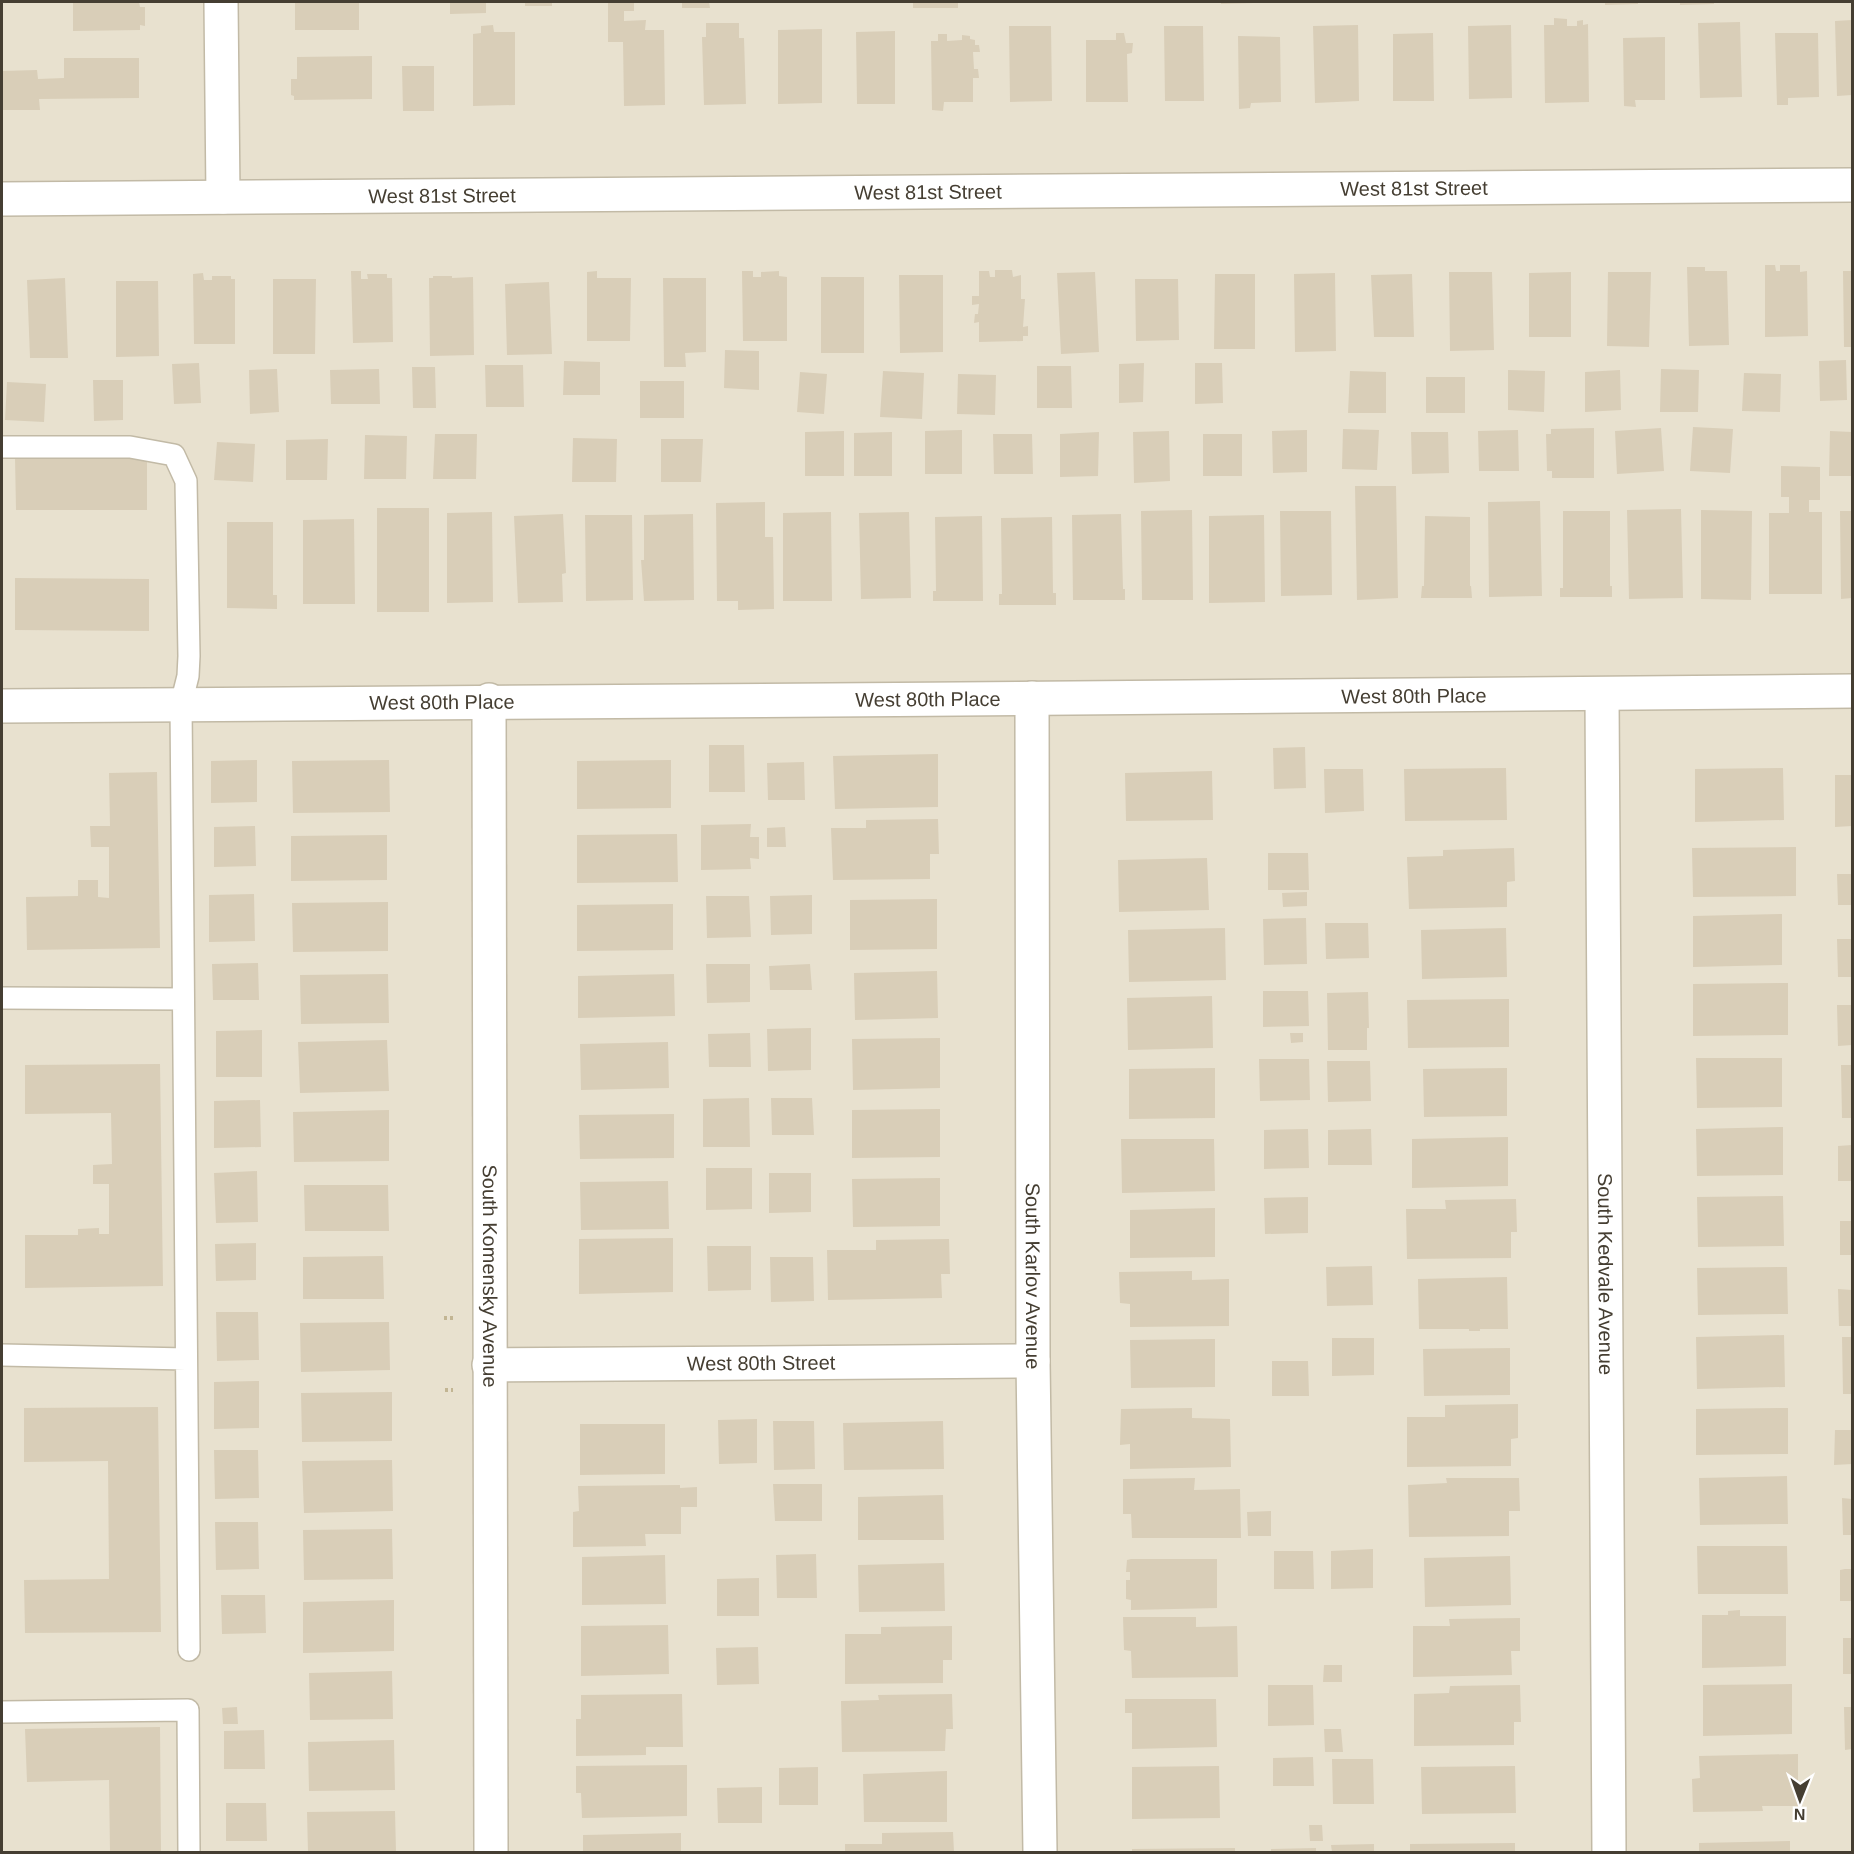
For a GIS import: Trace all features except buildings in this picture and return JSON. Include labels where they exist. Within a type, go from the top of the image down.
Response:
[{"type":"street","points":[[221,2],[223,197]]},
{"type":"street","name":"West 81st Street","points":[[2,199],[1852,184]]},
{"type":"street","name":"West 80th Place","points":[[2,706],[489,700],[1602,695],[1852,691]]},
{"type":"street","name":"South Kedvale Avenue","points":[[1602,695],[1609,1852]]},
{"type":"street","name":"South Karlov Avenue","points":[[1032,698],[1033,1361],[1040,1852]]},
{"type":"street","name":"South Komensky Avenue","points":[[489,700],[491,1852]]},
{"type":"street","name":"West 80th Street","points":[[489,1365],[1033,1361]]},
{"type":"lane","points":[[2,447],[130,447],[174,455],[186,481],[189,656],[188,676],[181,704],[189,1650]]},
{"type":"lane","points":[[2,998],[183,999]]},
{"type":"lane","points":[[2,1355],[186,1359]]},
{"type":"lane","points":[[2,1712],[188,1710],[189,1852]]},
{"type":"shaded area","points":[[2,2],[1852,2],[1852,1852],[2,1852]]}]
